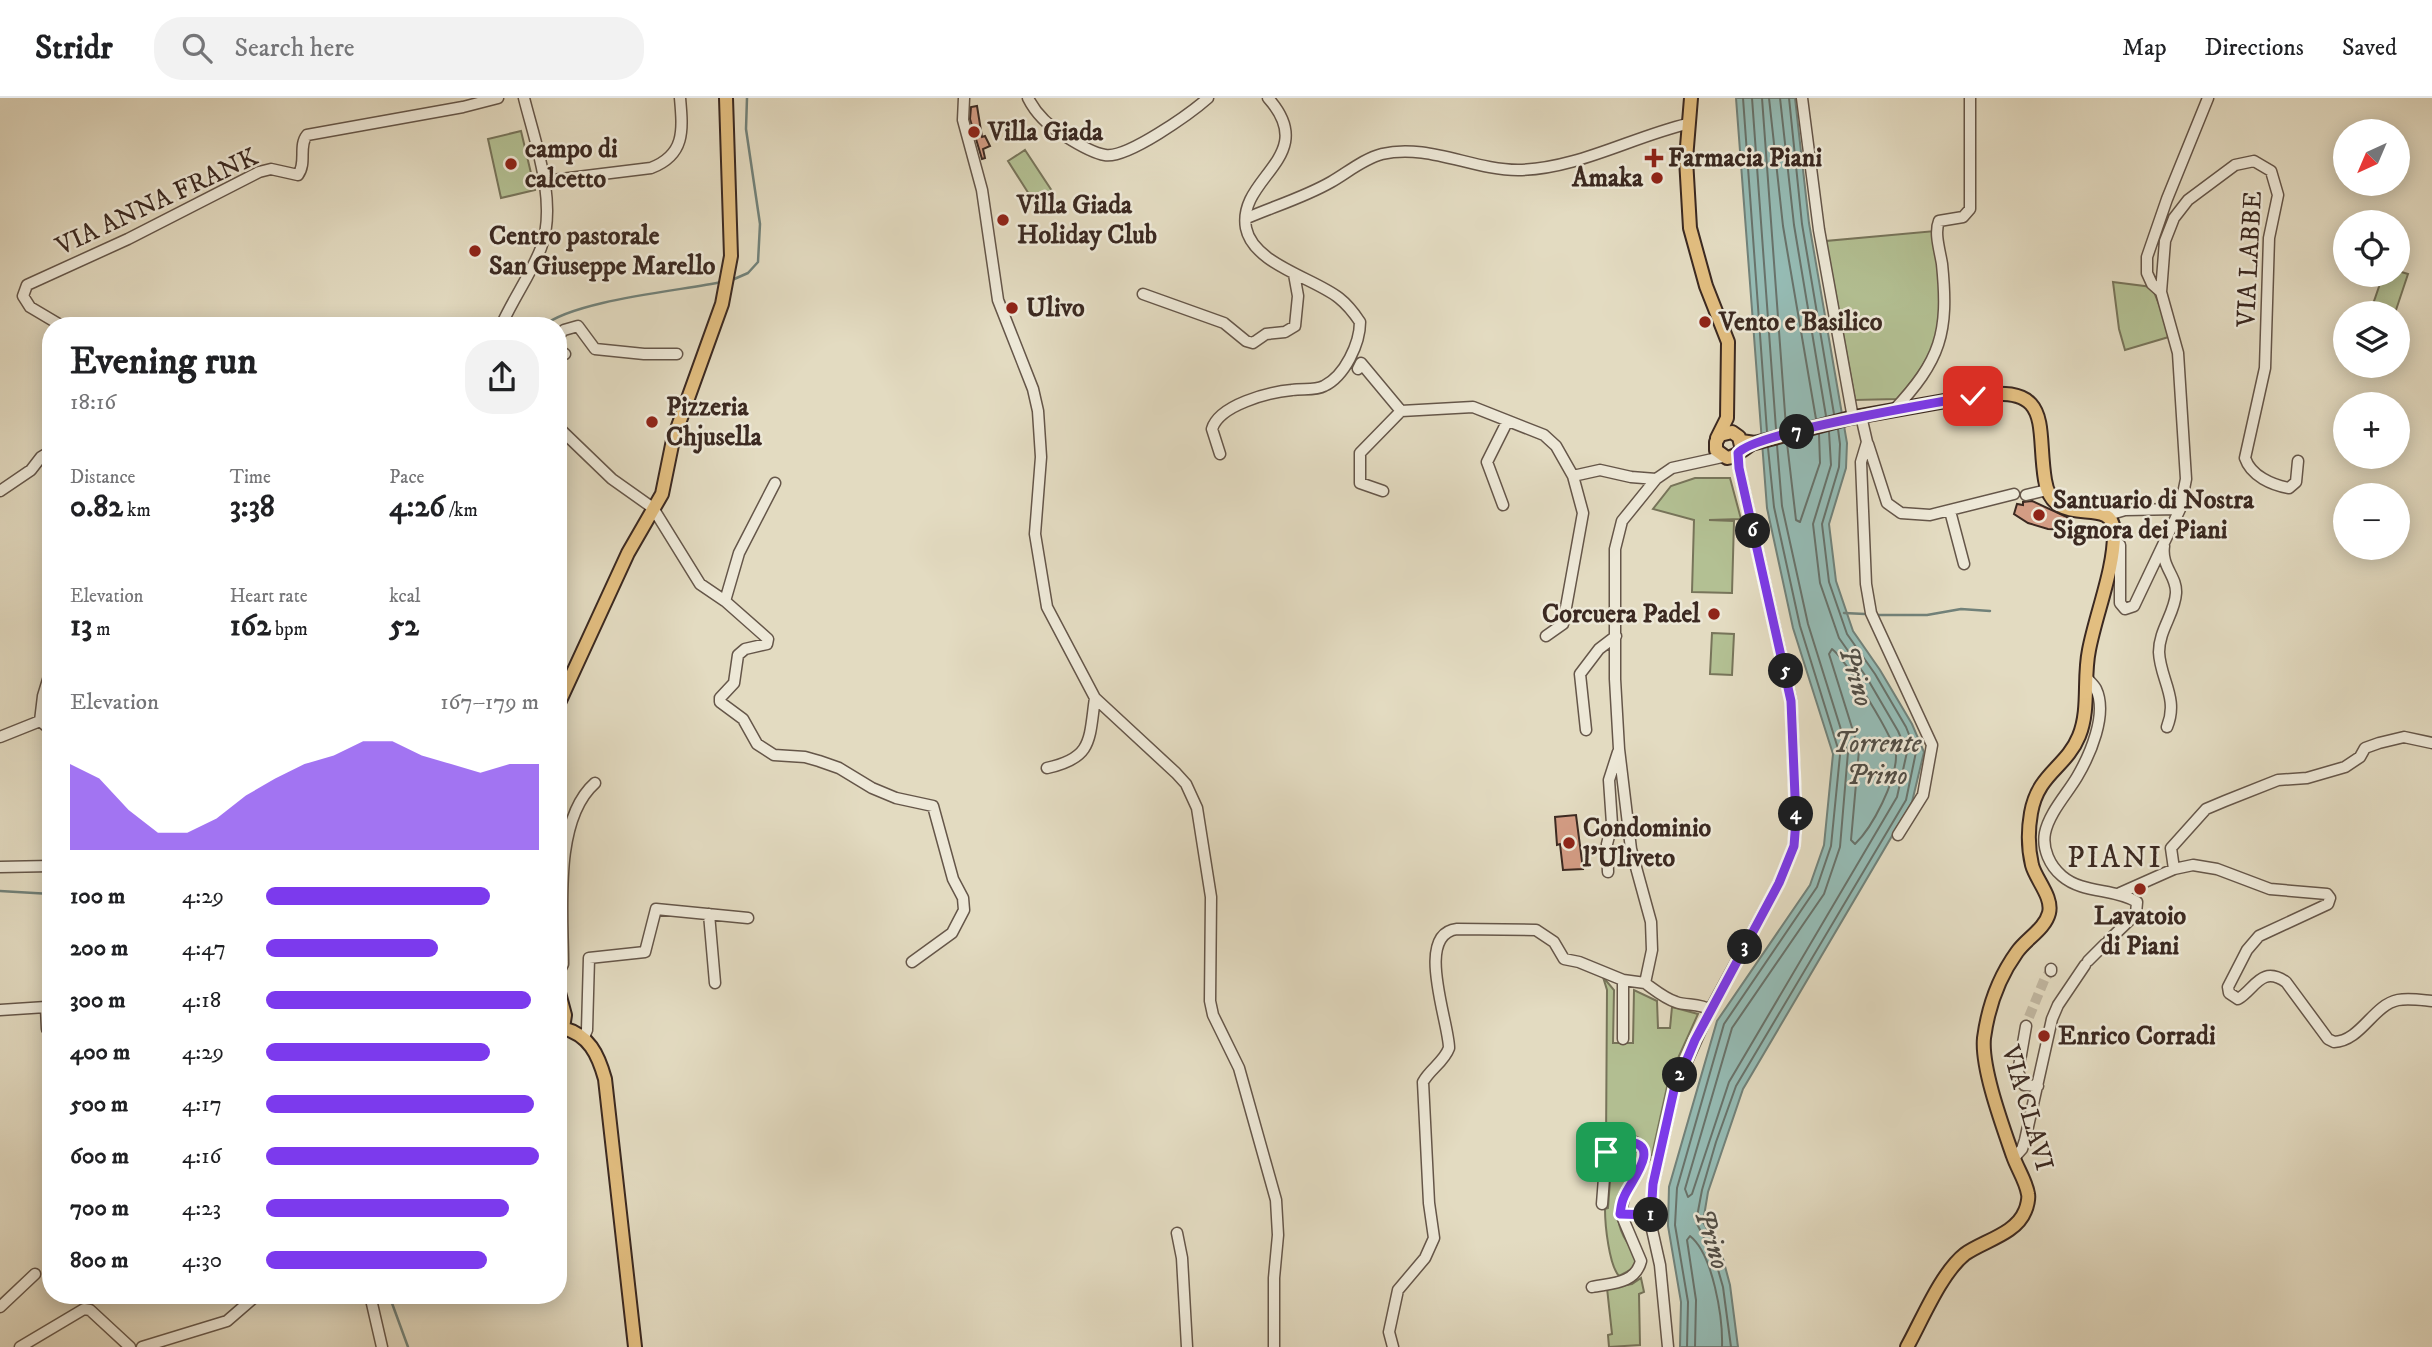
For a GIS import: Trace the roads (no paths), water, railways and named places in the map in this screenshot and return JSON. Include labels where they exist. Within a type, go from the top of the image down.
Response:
[{"type":"main road","points":[[567,685],[628,553],[662,494],[673,440],[714,332],[725,295],[729,270],[726,98]]},
{"type":"main road","points":[[1691,98],[1687,124],[1687,199],[1690,228],[1706,286],[1728,342],[1727,418],[1735,449]]},
{"type":"main road","points":[[1727,418],[1717,440],[1716,450],[1735,449],[1854,418],[1987,394],[2025,400],[2038,413],[2041,423],[2047,490],[2052,498],[2066,509],[2108,515],[2112,521],[2113,539]]},
{"type":"main road","points":[[1717,440],[1728,432],[1735,449]]},
{"type":"main road","name":"VIA CLAVI","points":[[1907,1347],[1946,1277],[1959,1260],[2014,1225],[2026,1210],[2028,1194],[1990,1078],[1984,1040],[1998,985],[2017,951],[2040,929],[2050,912],[2050,903],[2032,863],[2028,844],[2031,812],[2041,782],[2077,740],[2085,715],[2088,653],[2113,539]]},
{"type":"main road","points":[[567,1029],[584,1037],[600,1059],[605,1079],[635,1347]]},
{"type":"street","name":"VIA ANNA FRANK","points":[[47,317],[26,304],[23,292],[30,283],[128,239],[259,172],[271,169],[298,175],[303,169],[303,139],[307,135],[498,98]]},
{"type":"street","points":[[506,317],[541,249],[546,230],[545,181],[524,98]]},
{"type":"street","points":[[545,181],[651,168],[664,163],[674,156],[679,144],[680,98]]},
{"type":"street","points":[[964,98],[963,120],[982,190],[998,300],[1033,389],[1038,411],[1041,457],[1034,521],[1044,597],[1051,618],[1095,698],[1176,773],[1186,784],[1197,808],[1211,897],[1210,1001],[1213,1015],[1239,1068],[1276,1200],[1278,1235],[1274,1347]]},
{"type":"street","points":[[1028,98],[1039,115],[1060,133],[1105,155],[1119,154],[1146,140],[1209,98]]},
{"type":"street","points":[[1220,453],[1212,429],[1223,412],[1289,390],[1323,387],[1334,379],[1360,337],[1360,322],[1338,297],[1294,274],[1258,248],[1249,237],[1245,226],[1249,202],[1255,190],[1275,167],[1284,149],[1282,120],[1268,98]]},
{"type":"street","points":[[1802,98],[1817,218],[1854,418],[1867,442],[1884,495],[1894,508],[1914,515],[1950,511],[2014,494]]},
{"type":"street","points":[[1892,411],[1912,390],[1934,358],[1944,328],[1942,265],[1937,227],[1939,221],[1963,217],[1970,209],[1970,98]]},
{"type":"street","name":"VIA LABBE","points":[[2161,292],[2152,284],[2147,274],[2147,257],[2166,199],[2208,98]]},
{"type":"street","points":[[1247,218],[1331,182],[1381,154],[1428,154],[1517,170],[1591,156],[1658,131],[1687,124]]},
{"type":"street","name":"VIA LABBE","points":[[2113,539],[2120,545],[2120,603],[2127,609],[2134,606],[2180,509],[2186,478],[2179,366],[2161,292],[2165,241],[2175,218],[2188,200],[2237,164],[2256,161],[2272,171],[2278,195],[2269,238],[2265,368],[2245,458],[2249,468],[2255,473],[2275,485],[2289,488],[2296,482],[2298,461]]},
{"type":"street","points":[[1143,294],[1224,323],[1246,341],[1254,343],[1266,334],[1285,332],[1295,326],[1298,296],[1294,274]]},
{"type":"street","points":[[567,330],[574,326],[585,333],[596,349],[677,354]]},
{"type":"street","points":[[1357,369],[1361,363],[1401,411]]},
{"type":"street","points":[[1383,491],[1360,484],[1360,453],[1401,411],[1473,407],[1544,435],[1556,446],[1573,477],[1583,513],[1574,576],[1563,624],[1546,636]]},
{"type":"street","points":[[1503,505],[1487,461],[1507,422]]},
{"type":"street","points":[[567,436],[612,480],[653,508],[700,584],[725,601],[768,639],[767,644],[745,649],[738,655],[734,683],[720,698],[720,702],[743,719],[757,744],[774,755],[805,757],[819,761],[896,798],[933,806],[953,879],[963,898],[964,910],[952,933],[912,962]]},
{"type":"street","points":[[1697,461],[1717,440]]},
{"type":"street","points":[[1867,442],[1861,462],[1866,584],[1871,613],[1932,744],[1923,795],[1898,835]]},
{"type":"street","points":[[1646,983],[1652,950],[1651,922],[1631,849],[1619,748],[1615,679],[1615,548],[1622,521],[1656,479],[1672,468],[1735,449],[1789,688],[1796,820],[1794,846],[1779,883],[1710,1010],[1674,1090],[1653,1184],[1651,1215],[1668,1347]]},
{"type":"street","points":[[0,491],[31,470],[42,456]]},
{"type":"street","points":[[1573,477],[1600,470],[1656,479]]},
{"type":"street","points":[[725,601],[739,553],[775,483]]},
{"type":"street","points":[[2026,495],[2047,490]]},
{"type":"street","points":[[2108,515],[2145,508],[2180,509]]},
{"type":"street","points":[[1950,511],[1964,564]]},
{"type":"street","points":[[2166,537],[2163,559],[2173,579],[2176,594],[2161,635],[2159,654],[2172,704],[2167,727]]},
{"type":"street","points":[[1586,730],[1580,674],[1599,649],[1616,636]]},
{"type":"street","points":[[2014,1158],[2025,1140],[2047,1034],[2057,1005],[2087,963],[2129,923],[2139,908],[2137,902],[2120,893],[2088,889],[2064,878],[2054,869],[2045,848],[2044,834],[2049,821],[2079,774],[2092,743],[2100,712],[2096,688],[2086,677]]},
{"type":"street","points":[[1047,768],[1073,762],[1081,755],[1090,731],[1095,698]]},
{"type":"street","points":[[0,737],[40,721],[42,704]]},
{"type":"street","points":[[2175,869],[2171,848],[2206,809],[2278,780],[2307,778],[2344,767],[2360,757],[2365,747],[2404,737],[2432,743]]},
{"type":"street","points":[[1608,872],[1608,844],[1612,824],[1609,780],[1619,748]]},
{"type":"street","points":[[567,838],[581,797],[594,783]]},
{"type":"street","points":[[2120,893],[2175,869],[2193,865],[2217,869],[2270,889],[2327,894],[2330,898],[2328,904],[2322,908],[2259,936],[2252,942],[2229,981],[2229,993],[2233,998],[2243,996],[2252,984],[2259,980],[2279,977],[2286,982],[2328,1040],[2338,1043],[2354,1034],[2384,1008],[2398,1000],[2432,1001]]},
{"type":"street","points":[[0,867],[42,866]]},
{"type":"street","points":[[584,1037],[587,1030],[589,958],[645,952],[656,909],[748,918]]},
{"type":"street","points":[[709,914],[715,983]]},
{"type":"street","points":[[1393,1347],[1389,1332],[1398,1290],[1425,1258],[1434,1238],[1428,1192],[1427,1118],[1423,1082],[1449,1048],[1435,971],[1440,936],[1447,930],[1457,929],[1536,930],[1554,942],[1564,959],[1579,962],[1623,981],[1646,983],[1676,1002],[1705,1006],[1710,1010]]},
{"type":"street","points":[[1623,981],[1623,1039]]},
{"type":"street","points":[[0,1010],[42,1007]]},
{"type":"street","points":[[2028,1021],[2018,1072],[2024,1085],[2038,1086]]},
{"type":"street","points":[[1592,1287],[1632,1278],[1639,1269],[1641,1261],[1620,1214],[1624,1196],[1645,1157],[1644,1151],[1635,1142],[1618,1145],[1606,1152],[1602,1204]]},
{"type":"street","points":[[1620,1214],[1651,1215]]},
{"type":"street","points":[[1177,1233],[1182,1258],[1187,1347]]},
{"type":"street","points":[[0,1307],[35,1274]]},
{"type":"street","points":[[142,1347],[228,1321],[247,1304]]},
{"type":"street","points":[[372,1304],[382,1347]]},
{"type":"street","points":[[20,1347],[84,1309],[90,1310],[130,1347]]},
{"type":"water","name":"Torrente Prino","points":[[1736,98],[1795,98],[1809,223],[1847,443],[1846,468],[1829,524],[1836,581],[1853,631],[1912,724],[1924,752],[1912,802],[1743,1089],[1708,1192],[1703,1222],[1722,1255],[1730,1285],[1738,1347],[1680,1347],[1681,1302],[1668,1226],[1669,1187],[1717,1021],[1810,885],[1824,845],[1833,754],[1793,628],[1767,508]]},
{"type":"waterway","points":[[732,280],[748,273],[758,262],[760,224],[746,129],[747,98]]},
{"type":"waterway","points":[[558,317],[602,303],[722,282]]},
{"type":"waterway","points":[[1878,615],[1927,615],[1961,609],[1990,611]]},
{"type":"waterway","points":[[1844,613],[1865,614]]},
{"type":"waterway","points":[[0,891],[42,893]]},
{"type":"waterway","points":[[392,1304],[408,1347]]},
{"type":"tunnel","points":[[2029,1017],[2045,978],[2051,971]]},
{"type":"place","name":"Villa Giada","points":[[974,132]]},
{"type":"place","name":"Farmacia Piani","points":[[1654,158]]},
{"type":"place","name":"campo di calcetto","points":[[511,164]]},
{"type":"place","name":"Amaka","points":[[1657,178]]},
{"type":"place","name":"Villa Giada Holiday Club","points":[[1003,220]]},
{"type":"place","name":"Centro pastorale San Giuseppe Marello","points":[[475,251]]},
{"type":"place","name":"Ulivo","points":[[1012,308]]},
{"type":"place","name":"Vento e Basilico","points":[[1705,322]]},
{"type":"place","name":"Pizzeria Chjusella","points":[[652,422]]},
{"type":"place","name":"Santuario di Nostra Signora dei Piani","points":[[2039,515]]},
{"type":"place","name":"Corcuera Padel","points":[[1714,614]]},
{"type":"place","name":"Condominio l'Uliveto","points":[[1569,843]]},
{"type":"place","name":"Lavatoio di Piani","points":[[2140,889]]},
{"type":"place","name":"Enrico Corradi","points":[[2044,1036]]},
{"type":"district","name":"PIANI","points":[[2115,858]]},
{"type":"water label","name":"Prino","points":[[1856,676]]},
{"type":"water label","name":"Prino","points":[[1712,1239]]}]
